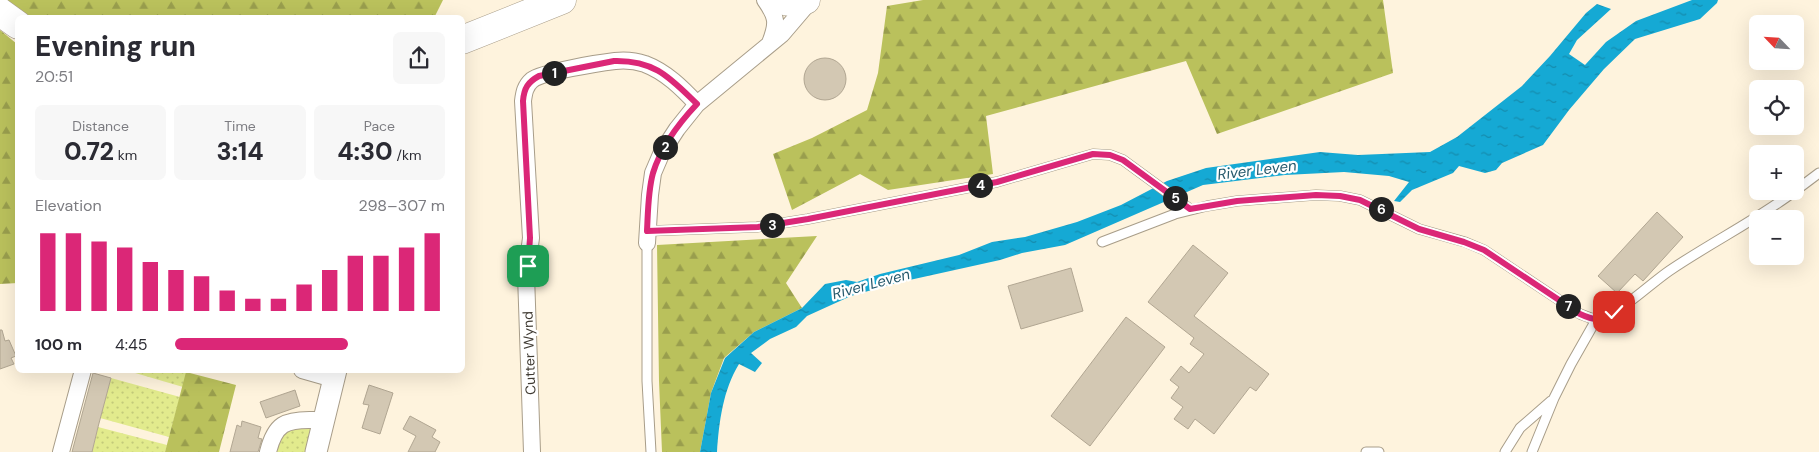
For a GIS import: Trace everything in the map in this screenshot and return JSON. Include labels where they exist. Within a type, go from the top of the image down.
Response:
[{"type":"highway","points":[[465,39],[562,0]]},
{"type":"highway","points":[[778,0],[790,2],[806,0]]},
{"type":"highway","points":[[0,12],[15,23]]},
{"type":"street","points":[[765,0],[774,13],[776,22],[769,45]]},
{"type":"street","points":[[647,237],[653,173],[662,152],[680,124],[697,104],[782,34],[811,0]]},
{"type":"street","name":"Cutter Wynd","points":[[532,452],[526,275],[530,238],[523,101],[527,86],[539,76],[614,61],[643,63],[672,80],[697,104]]},
{"type":"street","points":[[61,452],[82,373]]},
{"type":"street","points":[[316,452],[330,373]]},
{"type":"street","points":[[268,452],[272,437],[280,427],[299,420],[314,420]]},
{"type":"lane","points":[[651,452],[647,381],[647,237],[758,227],[808,219],[997,182],[1093,154],[1110,155],[1123,160],[1186,207]]},
{"type":"lane","points":[[1804,184],[1819,173]]},
{"type":"lane","points":[[1102,242],[1186,207],[1316,195],[1340,196],[1360,200],[1419,229],[1484,250],[1580,314],[1596,320]]},
{"type":"lane","points":[[1532,452],[1554,398],[1596,320],[1614,312],[1670,270],[1783,200]]},
{"type":"lane","points":[[1505,452],[1520,428],[1554,398]]},
{"type":"lane","points":[[1366,452],[1378,452]]},
{"type":"green space","points":[[5,0],[443,0],[436,15],[22,15]]},
{"type":"green space","points":[[923,0],[1383,0],[1393,73],[1217,134],[1186,61],[986,116],[993,174],[888,190],[860,174],[792,210],[773,154],[812,138],[867,110],[878,73],[887,6]]},
{"type":"green space","points":[[0,30],[15,42],[15,283],[0,284]]},
{"type":"green space","points":[[817,236],[786,283],[802,308],[754,332],[724,358],[711,393],[700,452],[662,452],[657,245]]},
{"type":"green space","points":[[135,373],[186,373],[183,387]]},
{"type":"green space","points":[[186,373],[236,385],[219,452],[165,452]]},
{"type":"green space","points":[[111,378],[180,397],[169,437],[100,418]]},
{"type":"green space","points":[[314,420],[305,452],[268,452],[272,437]]},
{"type":"green space","points":[[98,427],[167,445],[165,452],[92,452]]},
{"type":"water","name":"River Leven","points":[[1692,0],[1718,0],[1700,19],[1635,39],[1604,69],[1569,110],[1543,145],[1502,163],[1496,170],[1485,173],[1459,166],[1453,173],[1412,190],[1400,202],[1394,201],[1409,182],[1389,176],[1344,172],[1285,175],[1203,185],[1065,245],[1022,253],[1000,260],[896,283],[851,296],[807,316],[796,327],[770,339],[751,353],[762,363],[755,372],[739,364],[726,395],[719,429],[717,452],[700,452],[711,393],[725,358],[754,332],[802,308],[825,284],[846,280],[857,282],[880,274],[959,255],[992,242],[1025,237],[1077,222],[1121,205],[1167,181],[1206,168],[1320,152],[1358,155],[1430,152],[1457,137],[1522,86],[1586,13],[1597,4],[1611,9],[1577,40],[1569,54],[1585,65],[1606,42],[1636,21]]},
{"type":"building","points":[[825,58],[840,64],[846,79],[840,94],[825,100],[810,94],[804,79],[810,64]]},
{"type":"building","points":[[1657,212],[1683,237],[1643,281],[1635,274],[1617,293],[1598,276]]},
{"type":"building","points":[[1193,245],[1228,273],[1194,316],[1269,374],[1256,391],[1250,387],[1214,434],[1195,419],[1188,429],[1174,419],[1183,407],[1171,398],[1179,387],[1170,380],[1181,366],[1189,373],[1204,354],[1190,344],[1194,338],[1148,302]]},
{"type":"building","points":[[1071,268],[1083,311],[1021,329],[1008,286]]},
{"type":"building","points":[[1126,317],[1165,347],[1090,446],[1051,416]]},
{"type":"building","points":[[0,330],[2,330],[5,341],[9,340],[15,356],[11,358],[14,364],[0,369]]},
{"type":"building","points":[[93,373],[111,378],[92,452],[72,452]]},
{"type":"building","points":[[369,385],[393,393],[380,434],[362,428],[369,405],[363,404]]},
{"type":"building","points":[[295,390],[300,406],[266,418],[260,402]]},
{"type":"building","points":[[410,416],[436,430],[432,437],[440,442],[435,452],[408,452],[416,436],[403,429]]},
{"type":"building","points":[[242,421],[261,427],[258,438],[262,439],[258,452],[230,452],[237,425],[241,427]]},
{"type":"route","points":[[528,266],[530,238],[523,101],[527,86],[539,76],[614,61],[623,61],[643,63],[661,72],[697,104],[676,129],[662,152],[653,173],[647,231],[758,227],[808,219],[997,182],[1093,154],[1110,155],[1123,160],[1190,209],[1237,201],[1316,195],[1340,196],[1360,200],[1419,229],[1484,250],[1580,314],[1589,318],[1596,320],[1614,312]]}]
